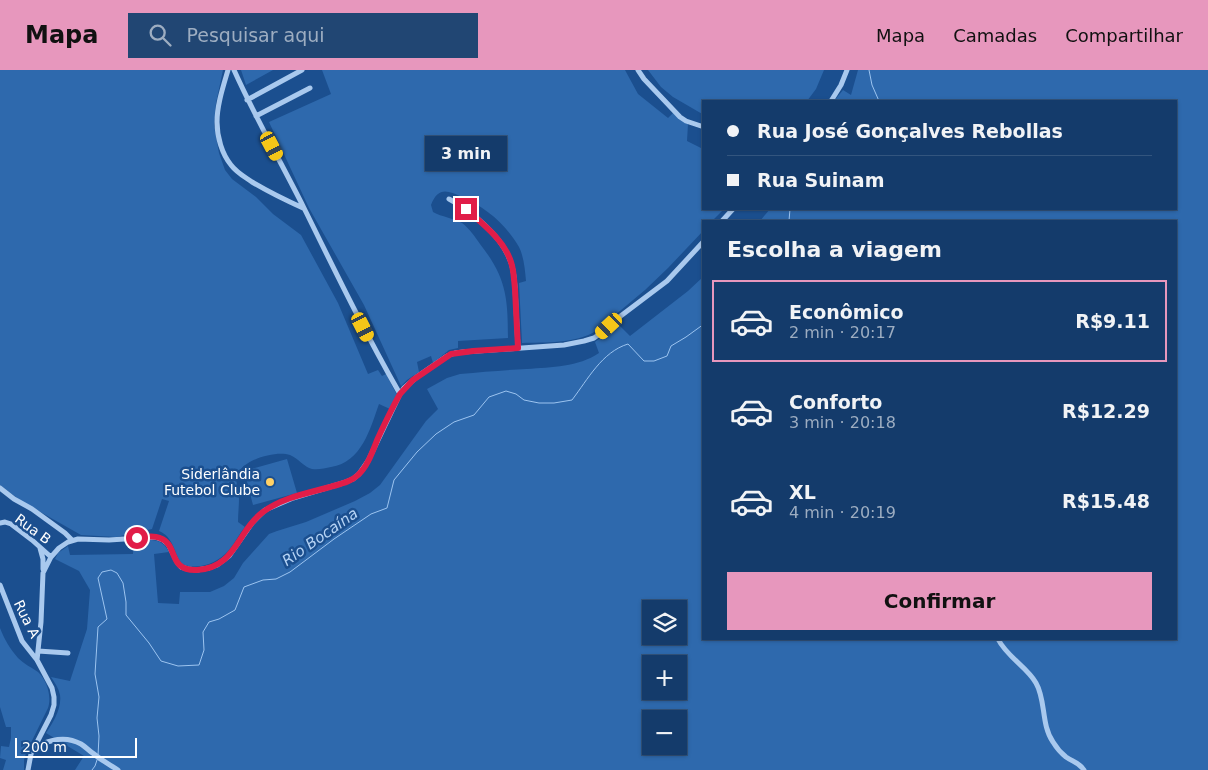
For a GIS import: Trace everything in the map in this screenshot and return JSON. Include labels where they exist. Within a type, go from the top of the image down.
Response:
[{"type":"street","points":[[228,70],[217,121],[219,139],[227,160],[243,176],[278,197],[304,208]]},
{"type":"street","points":[[234,70],[247,100],[372,344],[400,394]]},
{"type":"street","points":[[247,100],[302,70]]},
{"type":"street","points":[[638,70],[644,79],[680,117],[702,127]]},
{"type":"street","points":[[832,100],[841,85],[847,70]]},
{"type":"street","points":[[256,116],[310,88]]},
{"type":"street","points":[[449,199],[466,209],[482,223],[500,242],[511,261],[514,279],[518,348]]},
{"type":"street","points":[[723,220],[732,210]]},
{"type":"street","points":[[43,573],[51,557],[62,546],[72,540],[80,539],[109,540],[158,537],[168,544],[181,567],[197,570],[213,567],[229,556],[252,523],[265,510],[293,498],[343,483],[359,474],[368,461],[400,394],[413,380],[451,354],[564,345],[584,342],[594,338],[667,281],[702,243]]},
{"type":"street","points":[[0,488],[68,535],[72,540]]},
{"type":"street","name":"Rua B","points":[[0,523],[11,524],[51,557]]},
{"type":"street","points":[[37,660],[43,573],[43,559],[40,547]]},
{"type":"street","name":"Rua A","points":[[0,585],[21,638],[44,671],[52,688],[55,701],[51,715],[30,757],[28,770]]},
{"type":"street","points":[[999,640],[1036,683],[1052,742],[1063,754],[1078,763],[1084,770]]},
{"type":"street","points":[[27,646],[33,647],[39,643]]},
{"type":"street","points":[[38,651],[68,653]]},
{"type":"street","points":[[34,747],[54,739],[80,743],[98,758],[118,770]]},
{"type":"shaded area","points":[[0,70],[223,70],[216,103],[214,126],[219,153],[225,170],[232,179],[301,235],[338,303],[368,374],[378,370],[382,376],[386,374],[397,395],[390,409],[379,404],[363,443],[350,459],[342,464],[322,469],[312,469],[293,456],[276,454],[268,455],[245,465],[240,470],[236,481],[239,499],[238,522],[245,527],[229,550],[214,562],[195,567],[182,564],[168,537],[159,531],[169,501],[162,499],[152,529],[116,537],[81,535],[21,501],[0,485]]},
{"type":"shaded area","points":[[241,70],[273,70],[246,85]]},
{"type":"shaded area","points":[[322,70],[625,70],[638,94],[668,118],[673,113],[688,124],[687,141],[702,149],[702,210],[723,210],[713,220],[702,220],[702,232],[668,268],[596,331],[569,340],[522,343],[519,283],[526,281],[519,247],[508,231],[487,211],[457,195],[447,192],[440,193],[431,205],[433,212],[465,225],[489,256],[500,277],[506,299],[508,338],[458,341],[458,348],[449,350],[433,363],[431,356],[417,362],[419,372],[401,386],[364,305],[309,208],[269,122],[331,94]]},
{"type":"shaded area","points":[[648,70],[824,70],[816,89],[808,100],[702,100],[702,114],[673,97],[661,87]]},
{"type":"shaded area","points":[[858,70],[1208,70],[1208,770],[75,770],[84,756],[46,733],[60,705],[59,690],[51,677],[70,681],[87,629],[90,590],[79,571],[55,559],[58,553],[68,546],[70,555],[133,554],[134,540],[154,540],[163,544],[169,552],[154,554],[158,603],[179,604],[180,592],[210,592],[224,586],[234,578],[243,563],[269,534],[306,522],[355,501],[380,485],[426,421],[438,409],[427,389],[447,378],[460,374],[555,367],[574,364],[591,358],[599,353],[595,342],[618,324],[630,336],[702,278],[702,640],[1177,640],[1177,220],[761,220],[769,210],[1177,210],[1177,100],[835,100],[843,90],[851,95]]},
{"type":"shaded area","name":"Siderlândia Futebol Clube","points":[[287,459],[297,493],[253,505],[244,471]]},
{"type":"shaded area","points":[[0,628],[18,658],[41,675],[49,694],[48,708],[26,753],[24,770],[3,770],[6,760],[0,758],[1,746],[9,747],[11,727],[6,727],[0,707]]},
{"type":"waterway","name":"Rio Bocaína","points":[[869,70],[872,85],[879,100]]},
{"type":"waterway","name":"Rio Bocaína","points":[[789,220],[790,210]]},
{"type":"waterway","name":"Rio Bocaína","points":[[98,756],[99,736],[97,718],[99,697],[95,674],[98,627],[107,619],[98,578],[102,572],[111,570],[117,573],[123,583],[126,615],[161,661],[178,666],[199,665],[204,650],[203,632],[209,622],[235,610],[244,587],[263,580],[276,579],[290,572],[371,514],[387,508],[394,480],[417,452],[436,434],[454,422],[474,415],[489,397],[506,391],[516,394],[524,400],[539,403],[572,400],[596,367],[619,348],[628,344],[644,361],[654,361],[667,356],[671,346],[702,325]]},
{"type":"waterway","name":"Rio Bocaína","points":[[92,770],[97,760]]},
{"type":"place","name":"Siderlândia Futebol Clube","points":[[270,482]]},
{"type":"route","points":[[137,538],[158,537],[163,540],[170,546],[181,567],[197,570],[217,565],[232,553],[252,523],[265,510],[280,502],[343,483],[359,474],[368,461],[400,394],[418,376],[451,354],[518,348],[514,279],[511,261],[500,242],[466,209]]}]
